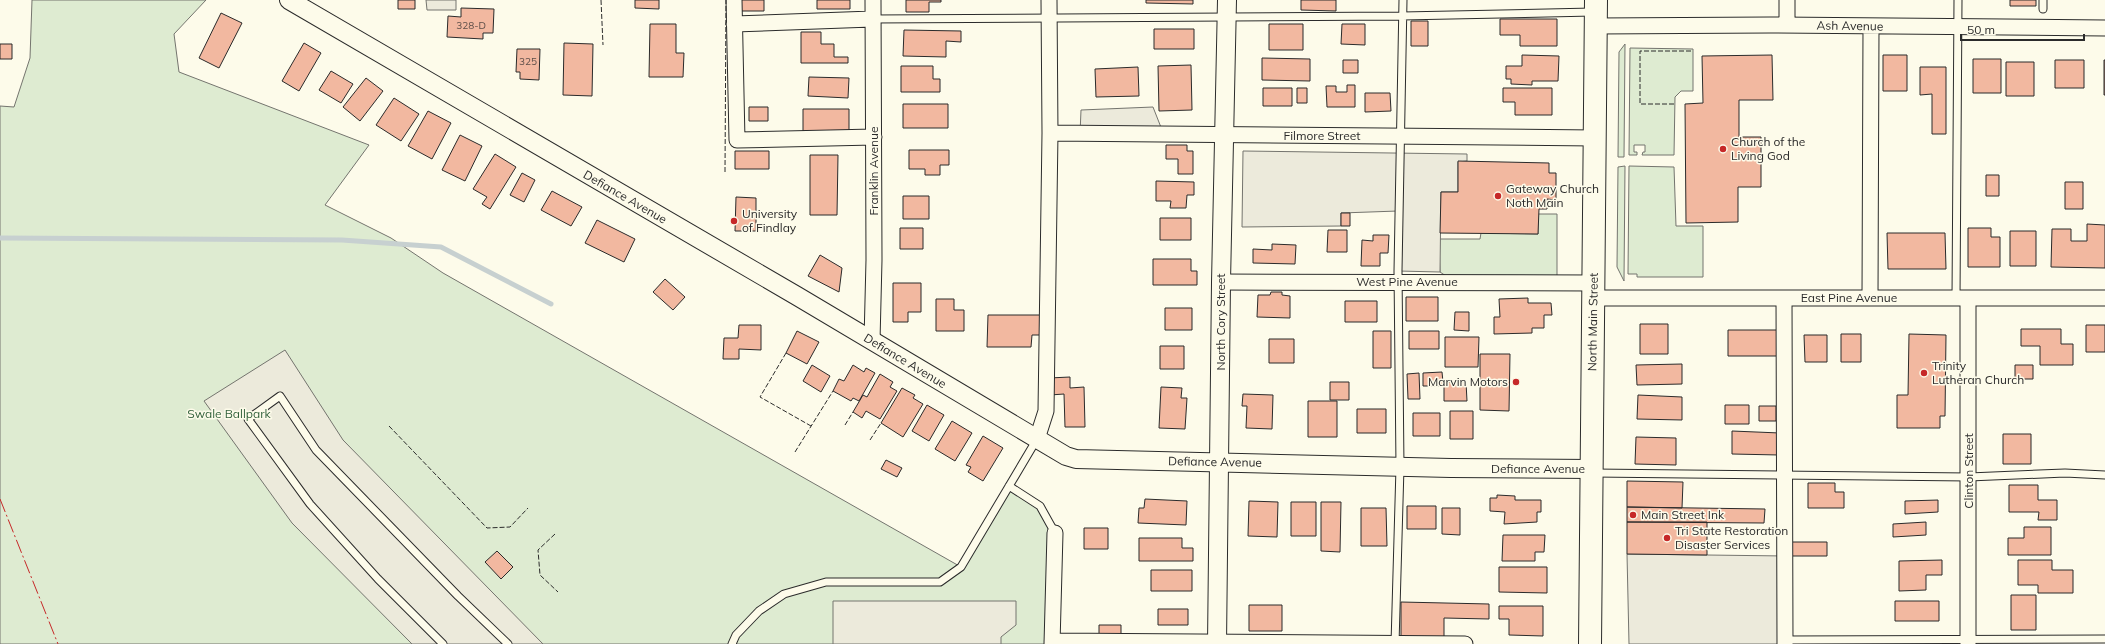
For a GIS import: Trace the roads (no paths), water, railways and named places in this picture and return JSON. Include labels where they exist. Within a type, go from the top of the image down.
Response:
[{"type":"main road","name":"North Main Street","points":[[1590,644],[1596,13]]},
{"type":"street","points":[[734,0],[737,140],[874,138]]},
{"type":"street","name":"Franklin Avenue","points":[[872,341],[874,138],[873,0]]},
{"type":"street","points":[[1037,438],[1046,411],[1050,133],[1049,0]]},
{"type":"street","points":[[1787,25],[1788,0]]},
{"type":"street","name":"Defiance Avenue","points":[[291,1],[1066,456],[1076,459],[1592,471]]},
{"type":"street","name":"North Cory Street","points":[[1217,643],[1226,8]]},
{"type":"street","name":"Ash Avenue","points":[[1596,13],[1787,25],[1871,27],[2105,28]]},
{"type":"street","points":[[734,24],[872,20]]},
{"type":"street","points":[[1870,298],[1871,27]]},
{"type":"street","name":"Filmore Street","points":[[1050,133],[1224,136],[1595,138]]},
{"type":"street","name":"West Pine Avenue","points":[[1221,282],[1398,282],[1594,290]]},
{"type":"street","name":"East Pine Avenue","points":[[1594,290],[1784,298],[2105,298]]},
{"type":"street","points":[[1784,298],[1785,642]]},
{"type":"street","name":"Clinton Street","points":[[1962,298],[1969,477],[1968,642]]},
{"type":"street","points":[[1055,533],[1052,643],[1465,644]]},
{"type":"lane","points":[[1395,644],[1400,467],[1398,444],[1398,282],[1403,0]]},
{"type":"lane","points":[[1958,0],[1962,298]]},
{"type":"lane","points":[[2043,0],[2043,9]]},
{"type":"lane","points":[[872,20],[1049,19],[1226,8],[1402,16],[1596,13]]},
{"type":"lane","points":[[443,644],[378,579],[310,504],[248,419],[280,396],[316,450],[452,590],[508,644]]},
{"type":"lane","points":[[732,644],[736,636],[760,611],[784,594],[826,582],[940,582],[961,567],[1037,438]]},
{"type":"lane","points":[[1592,471],[1969,477],[2065,473],[2105,475]]},
{"type":"lane","points":[[1009,486],[1040,506],[1055,533]]},
{"type":"lane","points":[[1785,642],[1968,642],[2105,639]]},
{"type":"waterway","points":[[0,238],[342,240],[441,247],[551,304]]},
{"type":"place","name":"Church of the Living God","points":[[1723,149]]},
{"type":"place","name":"Gateway Church Noth Main","points":[[1498,196]]},
{"type":"place","name":"University of Findlay","points":[[734,221]]},
{"type":"place","name":"Trinity Lutheran Church","points":[[1924,373]]},
{"type":"place","name":"Marvin Motors","points":[[1516,382]]},
{"type":"place","name":"Main Street Ink","points":[[1633,515]]},
{"type":"place","name":"Tri State Restoration Disaster Services","points":[[1667,538]]},
{"type":"park label","name":"Swale Ballpark","points":[[229,414]]}]
